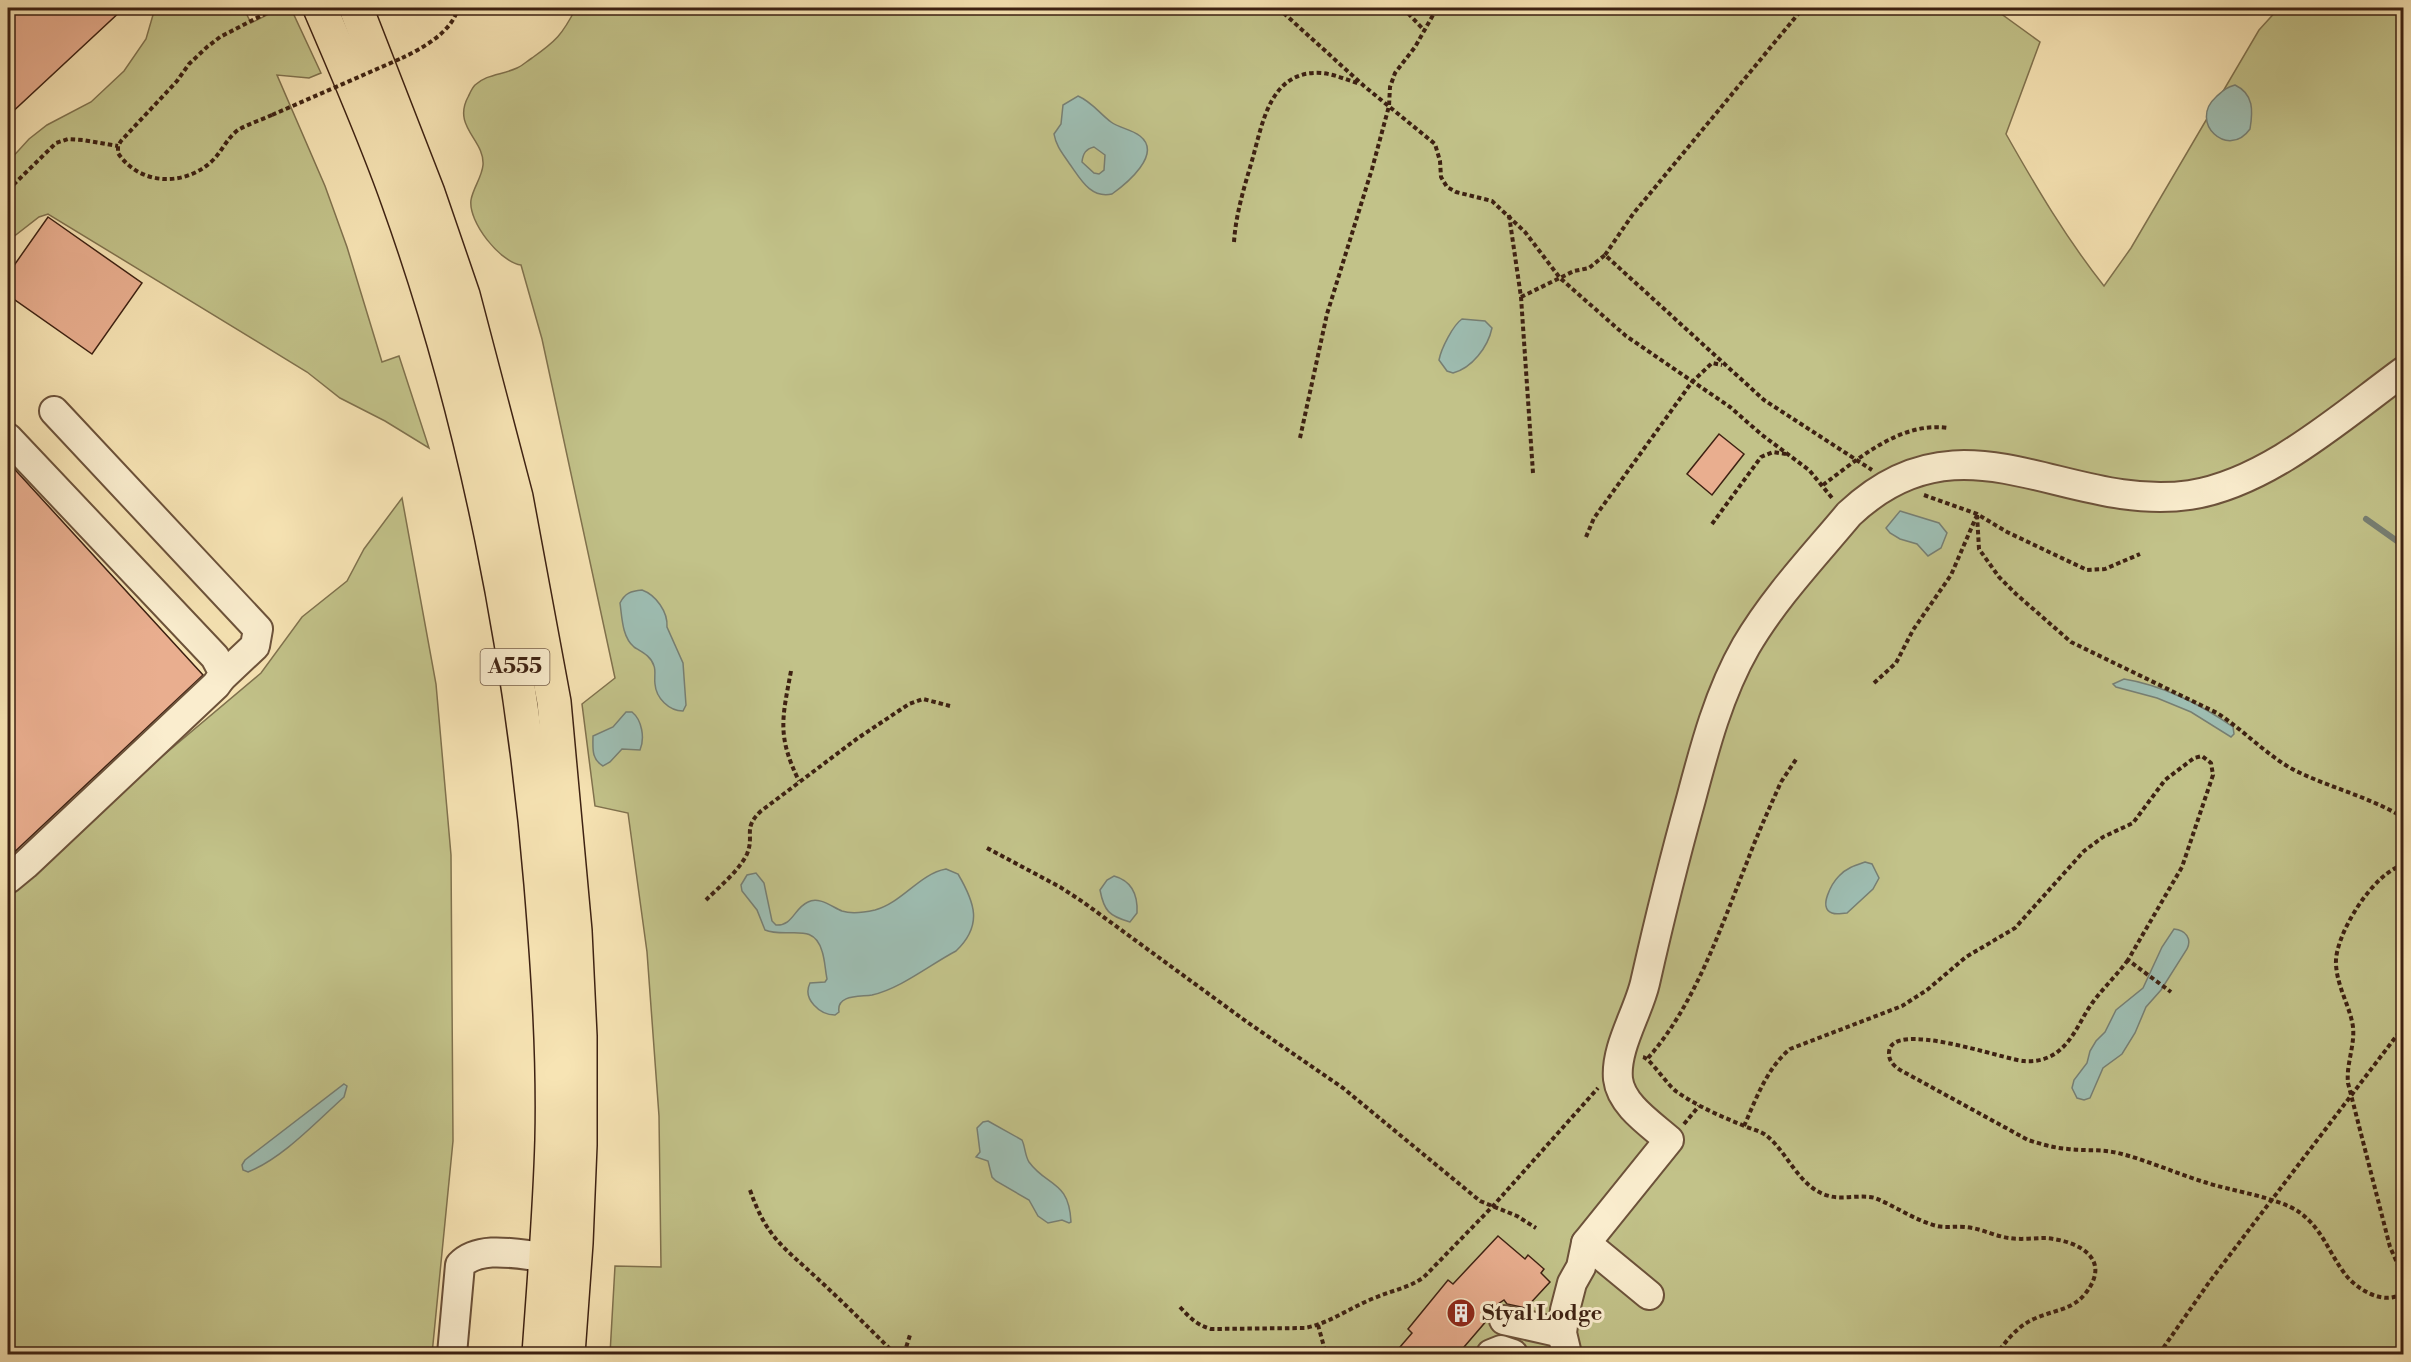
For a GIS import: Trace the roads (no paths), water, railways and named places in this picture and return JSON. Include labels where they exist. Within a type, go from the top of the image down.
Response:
[{"type":"highway","name":"A555","points":[[320,8],[369,122],[399,203],[433,307],[483,501],[521,704],[545,932],[551,1037],[552,1139],[539,1354]]},
{"type":"highway","name":"A555","points":[[356,8],[428,193],[463,296],[516,497],[554,702],[575,931],[580,1035],[580,1145],[568,1354]]},
{"type":"lane","points":[[1503,1320],[1565,1344],[1568,1295],[1581,1267],[1586,1243],[1669,1140],[1634,1109],[1626,1098],[1618,1078],[1619,1065],[1644,987],[1661,909],[1707,739],[1738,662],[1761,623],[1849,514],[1865,498],[1890,482],[1921,470],[1960,464],[2006,468],[2148,498],[2192,495],[2234,481],[2276,462],[2304,445],[2403,371]]},
{"type":"lane","points":[[8,879],[255,646],[258,629],[54,411]]},
{"type":"lane","points":[[8,438],[215,657],[223,672],[221,678]]},
{"type":"lane","points":[[1586,1243],[1649,1295]]},
{"type":"lane","points":[[452,1354],[460,1265],[467,1257],[492,1252],[546,1257]]},
{"type":"lane","points":[[1491,1354],[1501,1350],[1513,1354]]},
{"type":"water","points":[[2235,85],[2249,98],[2252,116],[2250,129],[2241,138],[2231,141],[2214,134],[2206,117],[2216,97]]},
{"type":"water","points":[[1078,96],[1083,98],[1111,122],[1140,136],[1146,143],[1145,160],[1140,168],[1112,194],[1104,195],[1086,186],[1058,146],[1054,134],[1061,124],[1063,105]],"holes":[[[1094,147],[1105,155],[1104,170],[1099,174],[1094,173],[1082,162],[1085,152]]]},
{"type":"water","points":[[1462,319],[1485,321],[1492,328],[1487,342],[1473,362],[1453,373],[1447,371],[1439,360],[1448,338]]},
{"type":"water","points":[[1900,511],[1939,523],[1947,533],[1941,548],[1928,556],[1917,544],[1890,533],[1886,528]]},
{"type":"water","points":[[642,590],[652,596],[663,610],[667,627],[683,663],[686,705],[683,711],[673,709],[661,699],[656,689],[653,663],[627,638],[620,603],[629,593]]},
{"type":"water","points":[[2124,679],[2153,686],[2195,704],[2233,727],[2234,734],[2231,737],[2191,712],[2157,698],[2116,687],[2113,684]]},
{"type":"water","points":[[626,712],[632,712],[640,724],[642,740],[640,750],[622,749],[603,766],[595,757],[593,736],[613,727]]},
{"type":"water","points":[[1865,862],[1872,864],[1879,878],[1873,889],[1847,913],[1834,914],[1828,910],[1826,901],[1836,879],[1848,869]]},
{"type":"water","points":[[946,869],[958,874],[972,904],[973,923],[965,941],[956,951],[883,992],[845,999],[839,1006],[839,1012],[835,1015],[818,1009],[808,995],[810,983],[825,982],[827,979],[823,954],[818,942],[813,936],[806,934],[765,930],[757,910],[742,891],[741,885],[747,875],[756,873],[764,883],[772,921],[776,925],[782,925],[790,920],[799,908],[812,900],[821,901],[846,912],[875,910],[894,901],[927,876]]},
{"type":"water","points":[[1114,876],[1125,881],[1135,894],[1137,913],[1130,922],[1112,915],[1103,903],[1100,890],[1107,880]]},
{"type":"water","points":[[2174,929],[2182,931],[2187,936],[2189,942],[2187,949],[2161,990],[2146,1007],[2135,1033],[2122,1054],[2103,1068],[2090,1098],[2084,1100],[2077,1098],[2072,1088],[2074,1080],[2087,1063],[2090,1051],[2105,1032],[2116,1010],[2143,988],[2162,947]]},
{"type":"water","points":[[344,1084],[347,1086],[344,1097],[299,1139],[261,1166],[248,1172],[243,1170],[242,1165],[245,1160]]},
{"type":"water","points":[[988,1121],[1022,1140],[1029,1162],[1062,1191],[1069,1208],[1071,1222],[1062,1220],[1048,1223],[1038,1216],[1029,1200],[992,1177],[988,1161],[976,1157],[980,1152],[977,1128],[983,1122]]},
{"type":"waterway","points":[[2366,519],[2404,546]]},
{"type":"place","name":"Styal Lodge","points":[[1461,1313]]}]
